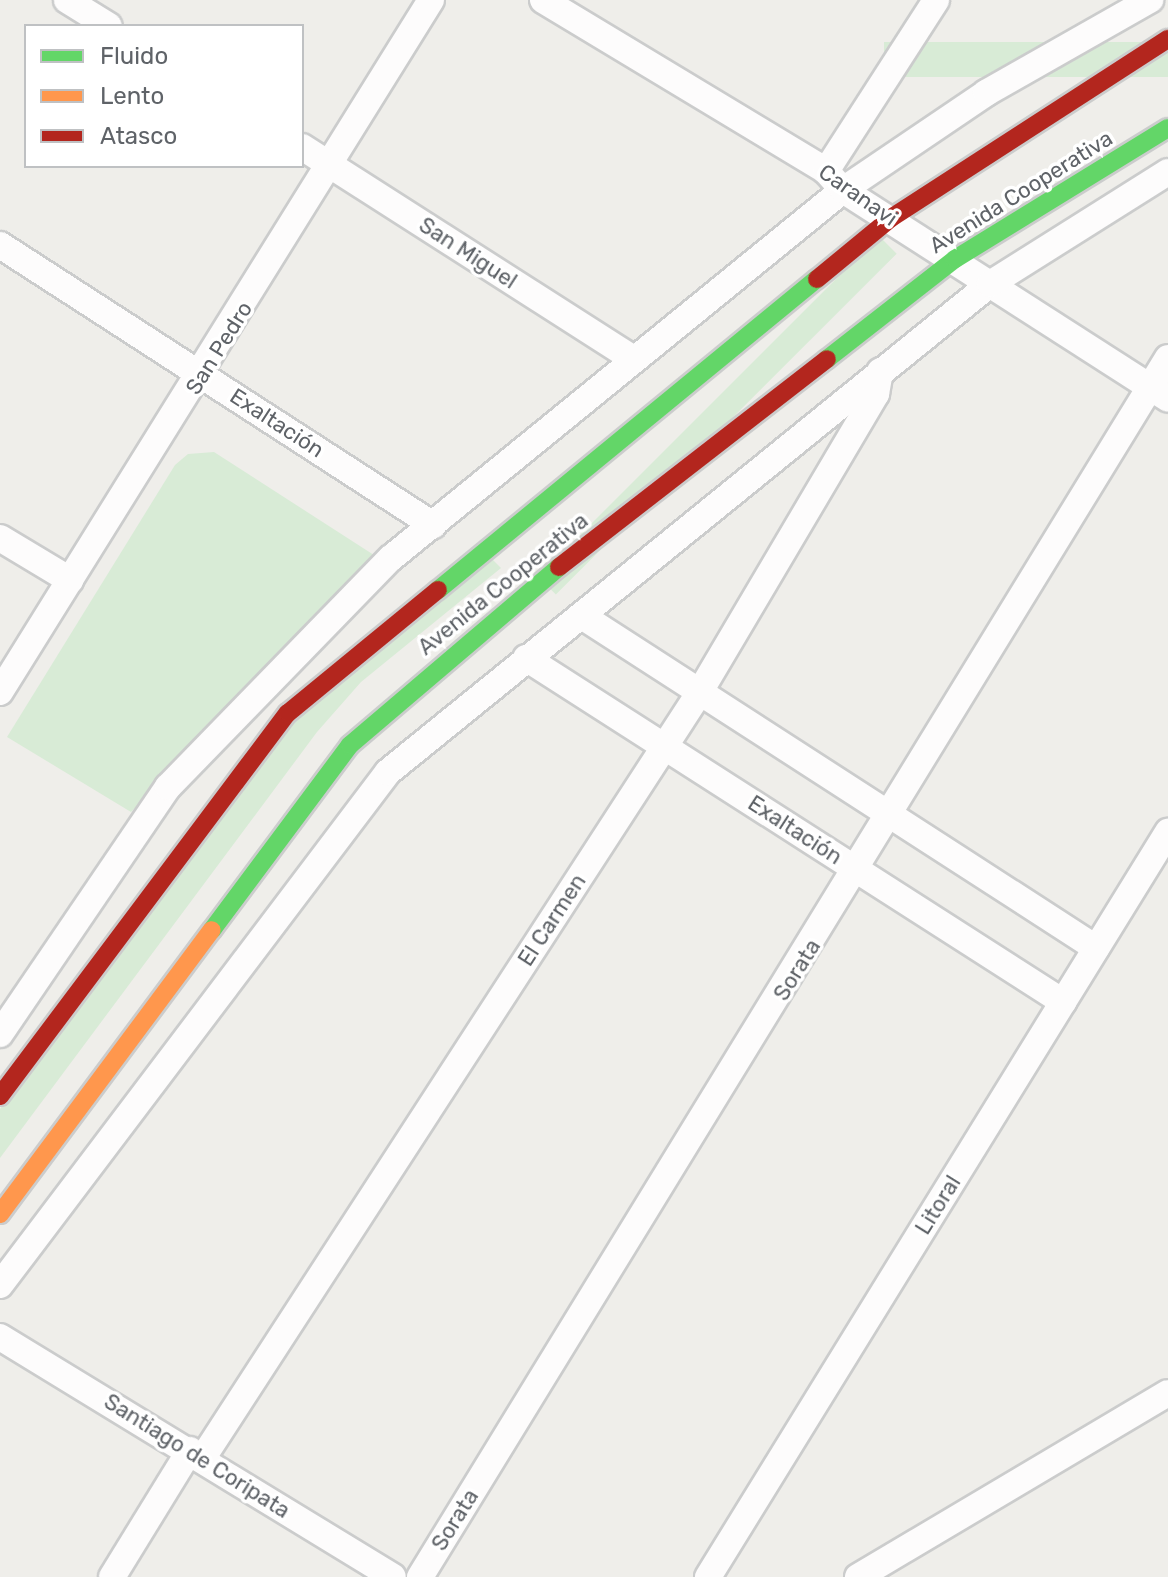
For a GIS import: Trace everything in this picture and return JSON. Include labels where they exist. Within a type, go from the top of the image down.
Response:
[{"type":"street","points":[[67,0],[106,24]]},
{"type":"street","name":"San Pedro","points":[[0,692],[203,374],[431,0]]},
{"type":"street","points":[[834,181],[936,0]]},
{"type":"street","points":[[0,1034],[168,787],[284,660],[433,525],[633,359],[834,181],[1150,0]]},
{"type":"street","name":"Caranavi","points":[[560,4],[1159,393]]},
{"type":"street","name":"Avenida Cooperativa","points":[[0,1096],[288,713],[891,218],[1168,39]]},
{"type":"street","name":"Avenida Cooperativa","points":[[0,1214],[350,745],[520,597],[955,259],[1168,128]]},
{"type":"street","name":"San Miguel","points":[[304,148],[633,359]]},
{"type":"street","points":[[0,1285],[388,772],[990,284],[1168,172]]},
{"type":"street","name":"Exaltación","points":[[0,245],[433,525]]},
{"type":"street","name":"Sorata","points":[[420,1577],[1159,393],[1168,358]]},
{"type":"street","name":"El Carmen","points":[[112,1577],[698,695],[876,394],[880,371]]},
{"type":"street","points":[[0,538],[70,580]]},
{"type":"street","points":[[582,616],[698,695],[1096,948]]},
{"type":"street","name":"Exaltación","points":[[526,658],[1063,1002]]},
{"type":"street","name":"Litoral","points":[[708,1577],[1168,832]]},
{"type":"street","name":"Santiago de Coripata","points":[[0,1337],[393,1577]]},
{"type":"street","points":[[858,1577],[1168,1393]]},
{"type":"green space","points":[[884,42],[1168,42],[1168,77],[884,77]]},
{"type":"green space","points":[[879,236],[897,254],[556,595],[538,577]]},
{"type":"green space","points":[[214,452],[377,557],[131,812],[7,737],[175,465],[188,454]]},
{"type":"green space","points":[[482,549],[501,568],[361,682],[317,732],[0,1158],[0,1109],[293,710]]},
{"type":"traffic: fast","points":[[827,359],[955,259],[1168,128]]},
{"type":"traffic: fast","points":[[438,590],[817,279]]},
{"type":"traffic: fast","points":[[212,930],[350,745],[559,567]]},
{"type":"traffic: slow","points":[[0,1214],[212,930]]},
{"type":"traffic: jam","points":[[817,279],[891,218],[1168,39]]},
{"type":"traffic: jam","points":[[559,567],[827,359]]},
{"type":"traffic: jam","points":[[0,1096],[288,713],[438,590]]}]
